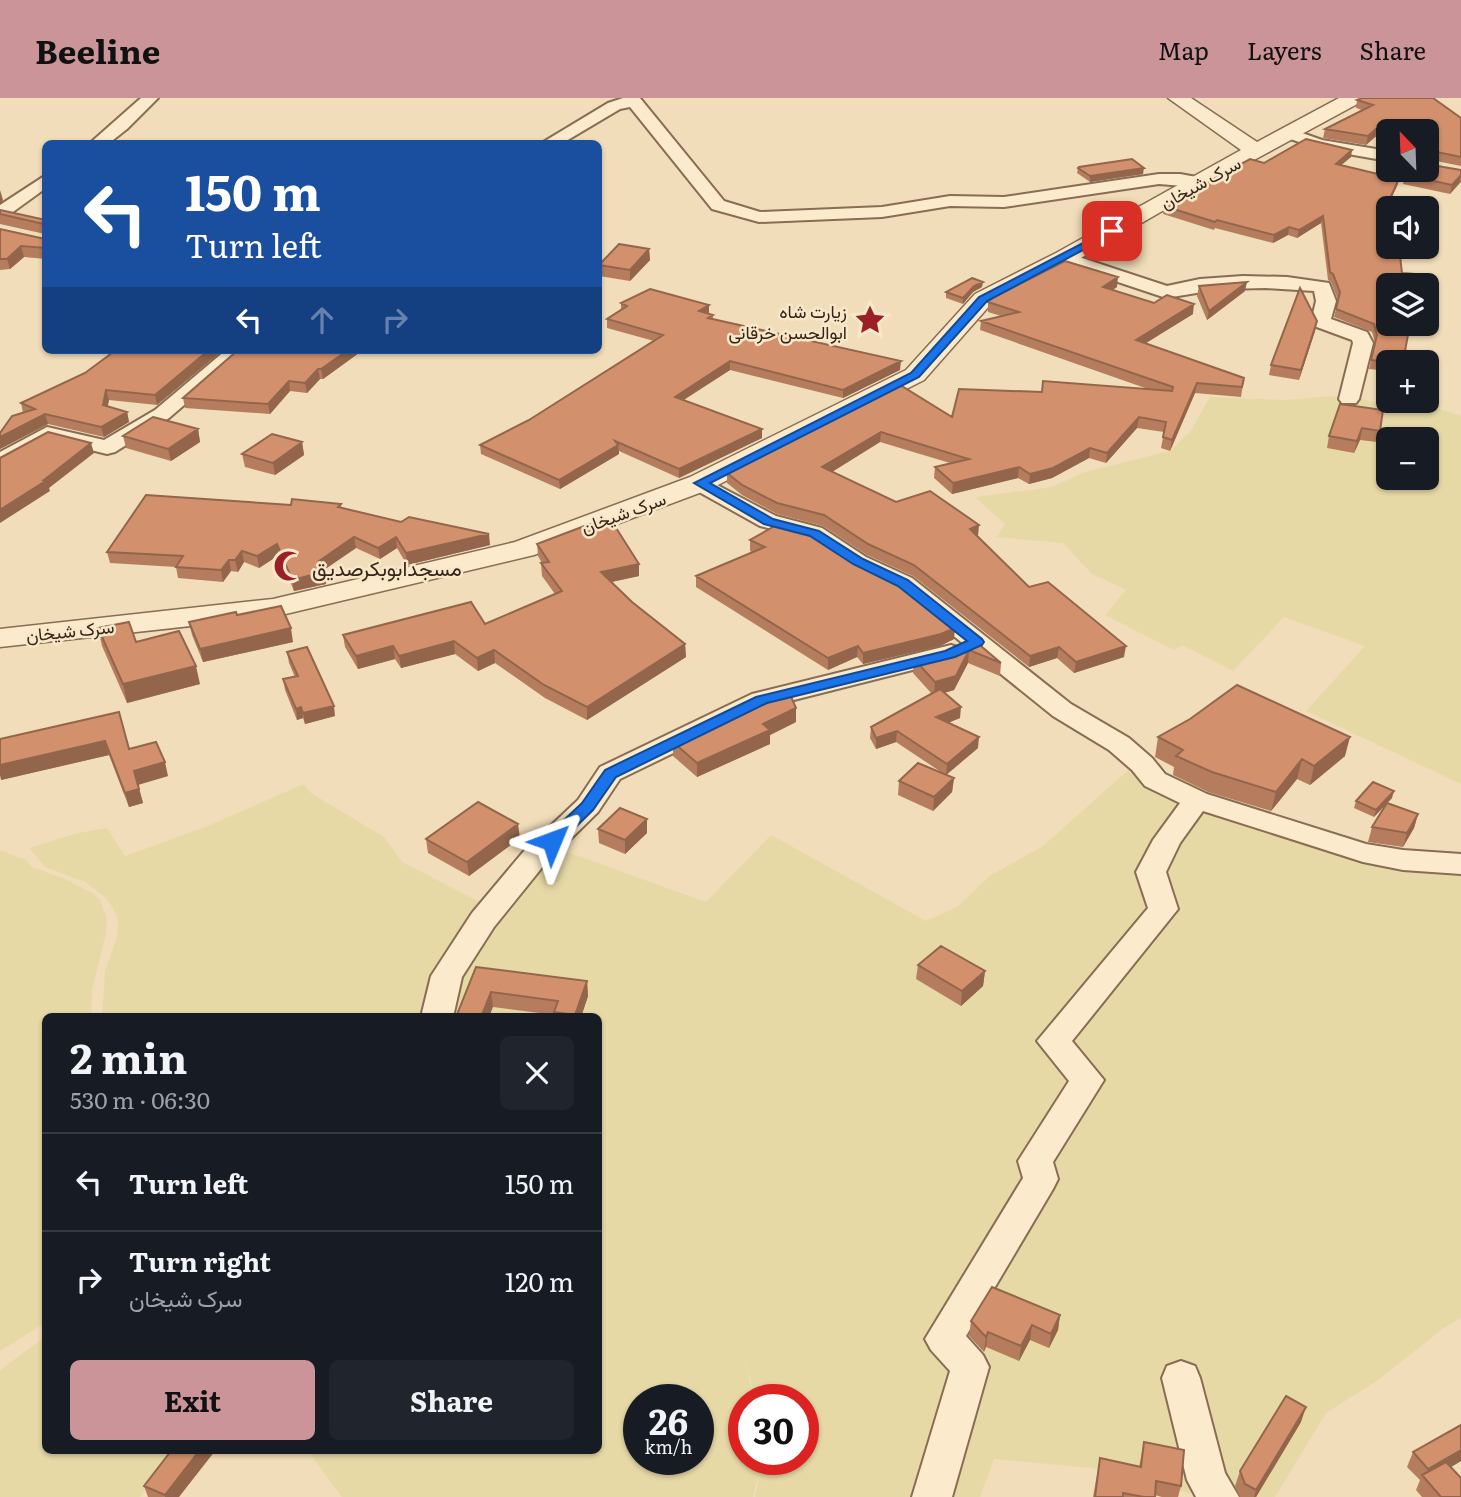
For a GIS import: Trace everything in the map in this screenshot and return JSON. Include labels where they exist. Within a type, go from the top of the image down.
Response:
[{"type":"street","points":[[102,140],[150,98]]},
{"type":"street","points":[[1178,98],[1257,150]]},
{"type":"street","name":"سرک شیخان","points":[[0,638],[273,608],[524,549],[700,483],[915,375],[983,299],[1064,258],[1196,182],[1354,98]]},
{"type":"street","points":[[555,140],[614,106],[633,99],[718,205],[759,217],[882,212],[950,201],[1004,202],[1159,179],[1196,182]]},
{"type":"street","points":[[1288,133],[1319,144],[1376,154]]},
{"type":"street","points":[[0,213],[42,183]]},
{"type":"street","points":[[1064,258],[1166,292],[1182,286],[1226,284],[1307,284],[1322,287],[1326,301],[1321,322],[1360,336],[1363,343],[1349,400]]},
{"type":"street","points":[[0,461],[47,433],[107,447],[162,414],[233,354]]},
{"type":"street","points":[[700,483],[768,521],[814,533],[858,562],[903,583],[1062,710],[1119,744],[1156,780],[1197,800],[1363,853],[1403,860],[1461,864]]},
{"type":"street","points":[[438,1013],[447,976],[483,920],[534,858],[588,806],[610,774],[761,700],[950,654],[976,642]]},
{"type":"street","points":[[932,1497],[970,1367],[944,1339],[1041,1179],[1035,1161],[1087,1080],[1054,1041],[1163,909],[1151,872],[1167,840],[1197,800]]},
{"type":"street","points":[[1181,1378],[1207,1480],[1219,1497]]},
{"type":"shaded area","points":[[1348,395],[1376,403],[1376,413],[1439,413],[1439,409],[1461,416],[1461,784],[1306,711],[1365,646],[1284,617],[1233,671],[1182,645],[1174,650],[1105,615],[1126,590],[1092,574],[1063,543],[997,537],[1005,524],[975,497],[1052,487],[1085,472],[1170,451],[1190,432],[1210,397],[1284,400]]},
{"type":"shaded area","points":[[1132,767],[1280,823],[1364,865],[1461,860],[1461,1318],[1444,1328],[1378,1380],[1326,1413],[1275,1497],[1204,1497],[1092,1468],[994,1459],[980,1497],[755,1497],[759,1475],[819,1475],[819,1384],[752,1384],[744,1357],[750,1384],[728,1384],[728,1475],[759,1475],[753,1497],[342,1497],[310,1454],[602,1454],[602,1013],[448,1013],[472,955],[553,847],[706,902],[771,835],[926,921],[957,907],[991,875],[1043,846]]},
{"type":"shaded area","points":[[304,784],[311,793],[384,837],[402,862],[480,902],[453,986],[440,1013],[102,1013],[105,971],[117,937],[118,919],[106,898],[85,882],[45,867],[29,848],[78,833],[107,828],[125,856],[203,828]]},
{"type":"shaded area","points":[[0,850],[92,893],[100,900],[107,919],[92,991],[91,1013],[42,1013],[42,1325],[0,1351]]},
{"type":"shaded area","points":[[42,1339],[42,1454],[168,1454],[140,1497],[0,1497],[0,1370]]},
{"type":"building","points":[[1433,98],[1461,118],[1461,157],[1439,152],[1439,119],[1376,119],[1376,129],[1368,136],[1325,129],[1373,105],[1357,100]]},
{"type":"building","points":[[1306,139],[1352,150],[1336,164],[1376,174],[1376,182],[1398,182],[1391,196],[1376,196],[1376,259],[1400,259],[1402,273],[1376,273],[1376,331],[1374,324],[1336,309],[1340,292],[1330,272],[1323,216],[1299,230],[1289,227],[1274,235],[1217,220],[1215,222],[1164,206],[1250,159],[1264,163]]},
{"type":"building","points":[[1132,159],[1144,168],[1090,176],[1078,168],[1079,167]]},
{"type":"building","points":[[1439,166],[1461,170],[1461,175],[1452,185],[1438,182]]},
{"type":"building","points":[[0,210],[42,219],[42,224],[0,214]]},
{"type":"building","points":[[0,229],[42,238],[42,248],[21,246],[7,259],[0,259]]},
{"type":"building","points":[[619,244],[649,249],[630,270],[602,265],[602,262]]},
{"type":"building","points":[[1065,261],[1118,277],[1103,287],[1154,303],[1167,295],[1194,304],[1136,340],[1244,378],[1242,387],[1197,383],[1172,440],[1163,437],[1166,422],[1139,417],[1107,453],[1090,448],[1053,468],[1030,474],[1019,467],[953,483],[935,467],[969,459],[881,432],[822,467],[896,502],[930,491],[979,525],[970,529],[1029,587],[1048,582],[1126,646],[1076,662],[1059,647],[1030,656],[914,565],[868,544],[824,515],[777,503],[742,485],[727,473],[900,385],[952,417],[959,389],[1042,392],[1043,381],[1172,391],[1173,387],[981,321],[1019,312],[988,302]]},
{"type":"building","points":[[972,278],[983,282],[974,286],[963,298],[946,292]]},
{"type":"building","points":[[1247,282],[1209,311],[1199,286]]},
{"type":"building","points":[[1300,288],[1317,321],[1301,370],[1271,365]]},
{"type":"building","points":[[650,289],[709,305],[699,311],[713,315],[708,318],[901,361],[843,390],[730,361],[675,397],[762,429],[679,469],[615,441],[618,445],[559,480],[480,445],[529,420],[663,335],[607,319],[627,306],[621,303]]},
{"type":"building","points":[[1377,336],[1408,336],[1405,350],[1376,350],[1376,361],[1371,360]]},
{"type":"building","points":[[111,354],[204,354],[155,395],[106,390],[103,405],[127,412],[101,427],[45,414],[0,437],[12,416],[35,409],[21,403],[85,373]]},
{"type":"building","points":[[233,354],[342,354],[318,369],[305,383],[289,381],[268,404],[183,398]]},
{"type":"building","points":[[1340,404],[1376,409],[1376,413],[1383,413],[1381,427],[1376,427],[1376,430],[1362,428],[1357,441],[1329,436]]},
{"type":"building","points":[[153,417],[198,429],[168,449],[123,436]]},
{"type":"building","points":[[48,432],[91,443],[44,480],[47,480],[0,510],[0,458]]},
{"type":"building","points":[[272,434],[302,442],[273,463],[242,454]]},
{"type":"building","points":[[146,495],[291,505],[292,499],[341,504],[338,507],[401,522],[409,517],[489,534],[406,553],[396,537],[378,548],[354,537],[319,561],[324,572],[292,580],[277,544],[257,556],[242,551],[221,570],[176,567],[183,556],[107,552]]},
{"type":"building","points":[[611,520],[639,564],[601,572],[632,602],[685,644],[587,707],[544,685],[494,650],[477,658],[454,641],[399,656],[393,646],[356,656],[343,635],[471,602],[485,624],[562,591],[541,563],[549,562],[537,544],[587,525]]},
{"type":"building","points":[[780,523],[805,529],[849,558],[893,579],[955,628],[941,634],[863,653],[858,646],[828,658],[696,576],[765,547],[750,540]]},
{"type":"building","points":[[281,606],[291,628],[200,649],[189,622],[236,612],[237,615]]},
{"type":"building","points":[[129,622],[136,642],[179,631],[196,666],[123,684],[98,628]]},
{"type":"building","points":[[975,641],[1001,663],[969,650],[956,676],[935,682],[914,659],[961,648]]},
{"type":"building","points":[[307,647],[334,706],[303,713],[301,707],[296,709],[283,679],[298,676],[287,652]]},
{"type":"building","points":[[1237,685],[1350,737],[1314,766],[1302,759],[1276,792],[1212,772],[1176,756],[1183,750],[1158,737],[1190,719]]},
{"type":"building","points":[[940,689],[961,707],[936,717],[979,737],[947,764],[897,731],[876,738],[871,727]]},
{"type":"building","points":[[789,692],[796,708],[763,724],[770,730],[697,763],[673,742]]},
{"type":"building","points":[[119,712],[129,749],[156,742],[165,762],[134,771],[139,789],[125,793],[105,741],[0,765],[0,739]]},
{"type":"building","points":[[918,763],[954,778],[934,797],[899,781]]},
{"type":"building","points":[[1373,782],[1394,791],[1376,810],[1356,801]]},
{"type":"building","points":[[478,802],[518,824],[467,862],[426,839]]},
{"type":"building","points":[[1387,803],[1418,814],[1407,833],[1372,827]]},
{"type":"building","points":[[620,808],[647,819],[625,840],[598,829]]},
{"type":"building","points":[[941,946],[985,971],[962,991],[918,965]]},
{"type":"building","points":[[476,967],[587,981],[576,1013],[554,1012],[558,1001],[491,992],[483,1013],[458,1013]]},
{"type":"building","points":[[992,1287],[1060,1315],[1051,1334],[1032,1325],[1021,1346],[988,1332],[986,1337],[971,1321]]},
{"type":"building","points":[[1286,1396],[1306,1407],[1256,1490],[1245,1484],[1240,1471]]},
{"type":"building","points":[[1461,1425],[1461,1450],[1428,1469],[1413,1452]]},
{"type":"building","points":[[1144,1442],[1184,1450],[1181,1486],[1156,1481],[1155,1497],[1123,1493],[1123,1497],[1095,1497],[1100,1458],[1141,1467]]},
{"type":"building","points":[[169,1454],[197,1454],[165,1495],[144,1486]]},
{"type":"building","points":[[1446,1462],[1461,1478],[1461,1497],[1441,1497],[1422,1475]]},
{"type":"place","name":"زیارت شاه ابوالحسن خرقانی","points":[[870,320]]},
{"type":"place","name":"مسجدابوبکرصدیق","points":[[289,566]]},
{"type":"route","points":[[552,841],[588,806],[610,774],[761,700],[950,654],[976,642],[903,583],[858,562],[814,533],[768,521],[700,483],[915,375],[983,299],[1112,231]]}]
